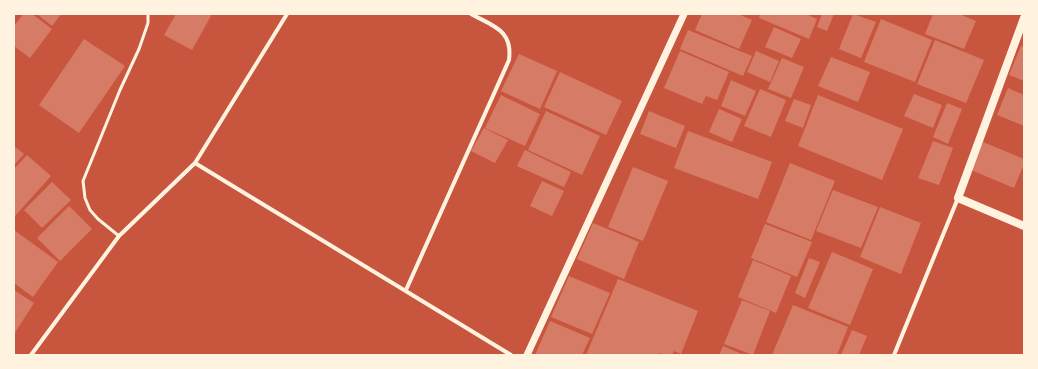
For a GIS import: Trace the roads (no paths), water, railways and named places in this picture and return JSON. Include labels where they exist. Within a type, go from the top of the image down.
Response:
[{"type":"main road","points":[[1024,18],[958,198],[1024,226]]},
{"type":"street","points":[[31,355],[119,236],[195,163],[287,14]]},
{"type":"street","points":[[406,290],[509,60],[509,43],[505,35],[498,28],[471,14]]},
{"type":"street","points":[[526,355],[684,14]]},
{"type":"street","points":[[195,163],[511,355]]},
{"type":"street","points":[[894,355],[958,198]]},
{"type":"lane","points":[[119,236],[98,219],[90,210],[85,198],[83,181],[120,90],[139,49],[148,23],[148,14]]}]
